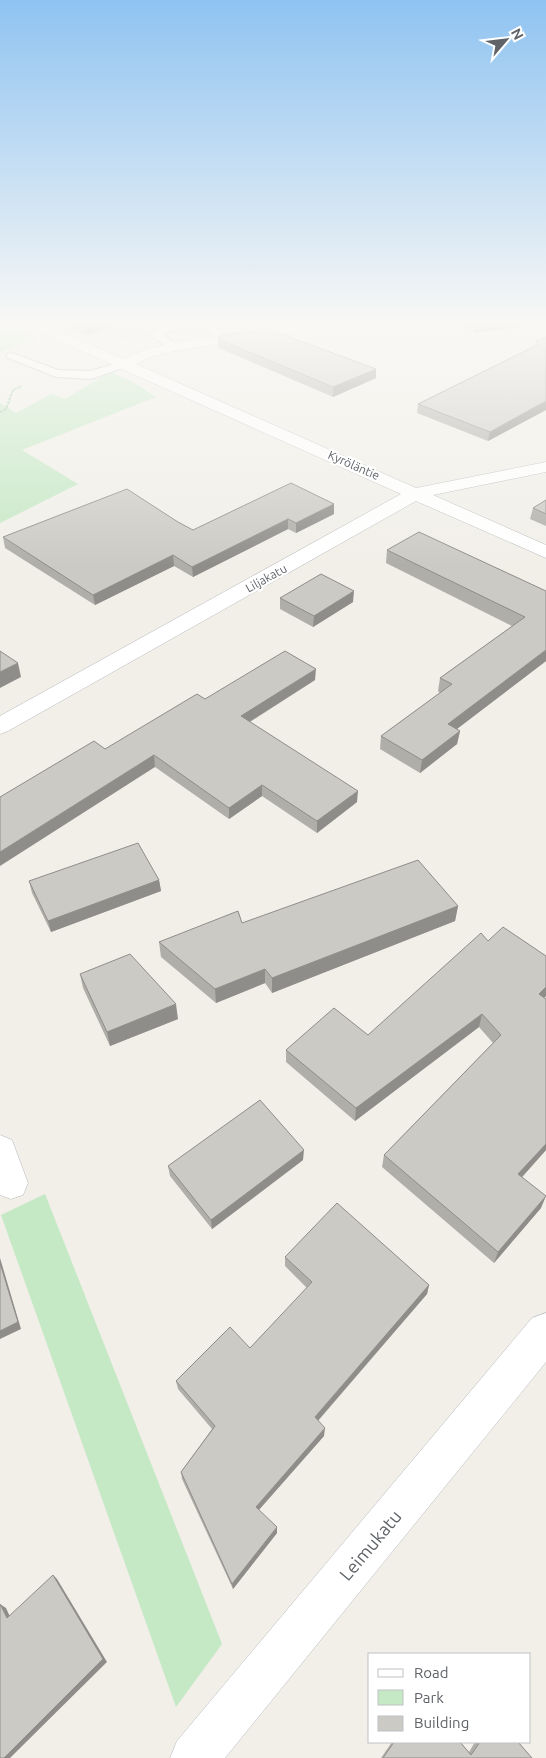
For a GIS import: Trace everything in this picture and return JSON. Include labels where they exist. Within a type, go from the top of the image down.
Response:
[{"type":"street","name":"Kyröläntie","points":[[210,402],[546,552]]},
{"type":"street","name":"Liljakatu","points":[[0,726],[416,493],[546,467]]},
{"type":"street","points":[[0,1150],[11,1183]]},
{"type":"street","name":"Leimukatu","points":[[194,1758],[546,1332]]},
{"type":"green space","points":[[36,402],[143,402],[22,450],[78,484],[0,523],[0,403],[16,413]]},
{"type":"green space","points":[[45,1194],[222,1644],[176,1707],[1,1215]]},
{"type":"building","points":[[422,402],[544,402],[490,432],[418,404]]},
{"type":"building","points":[[291,483],[334,504],[296,523],[288,519],[192,567],[173,555],[93,595],[3,537],[127,489],[193,530]]},
{"type":"building","points":[[546,500],[546,514],[533,508]]},
{"type":"building","points":[[419,532],[546,591],[546,650],[448,724],[460,731],[422,760],[381,736],[452,684],[440,678],[525,617],[387,550]]},
{"type":"building","points":[[321,574],[354,591],[314,616],[280,598]]},
{"type":"building","points":[[0,651],[18,663],[0,672]]},
{"type":"building","points":[[285,651],[316,669],[241,716],[358,791],[317,821],[262,785],[229,808],[154,755],[0,852],[0,797],[94,741],[105,749],[197,694],[205,699]]},
{"type":"building","points":[[138,843],[159,880],[48,921],[29,881]]},
{"type":"building","points":[[418,860],[458,906],[272,978],[265,969],[215,989],[159,942],[238,911],[242,923]]},
{"type":"building","points":[[503,927],[546,956],[546,987],[539,994],[546,999],[546,1144],[518,1174],[546,1196],[498,1252],[384,1155],[501,1035],[482,1014],[356,1108],[286,1050],[334,1008],[368,1035],[481,933],[488,941]]},
{"type":"building","points":[[130,954],[176,1004],[107,1032],[80,974]]},
{"type":"building","points":[[260,1100],[304,1150],[211,1220],[168,1166]]},
{"type":"building","points":[[337,1203],[429,1285],[315,1417],[325,1428],[256,1507],[277,1527],[232,1584],[181,1472],[215,1426],[176,1381],[230,1327],[250,1348],[312,1282],[285,1257]]},
{"type":"building","points":[[0,1263],[18,1322],[0,1331]]},
{"type":"building","points":[[53,1575],[103,1659],[4,1758],[0,1758],[0,1604],[7,1618]]},
{"type":"building","points":[[393,1743],[461,1743],[471,1755],[479,1743],[519,1743],[532,1758],[383,1758]]}]
